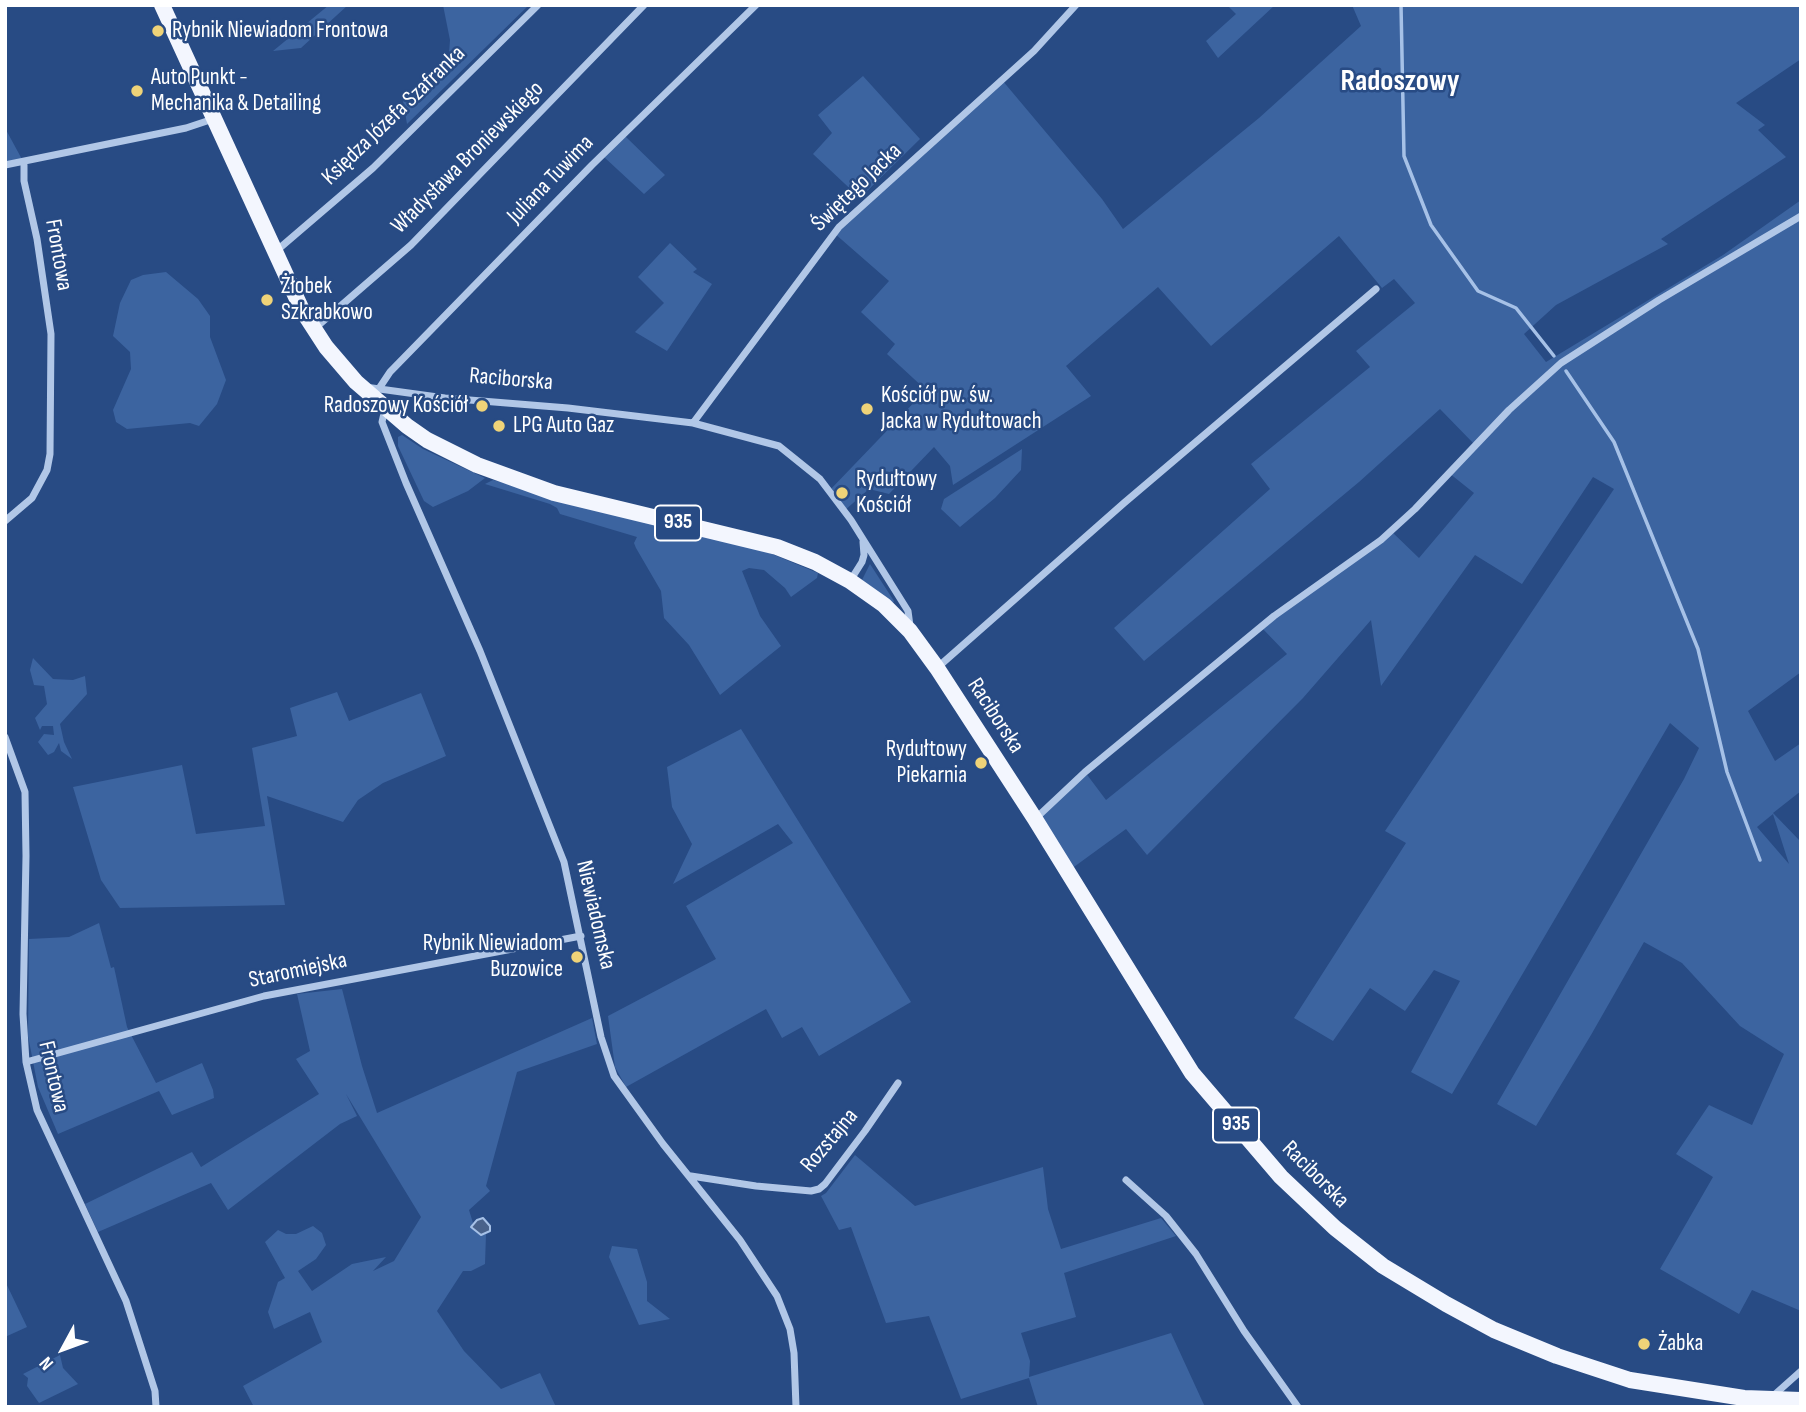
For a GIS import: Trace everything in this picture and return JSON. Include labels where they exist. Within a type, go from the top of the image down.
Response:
[{"type":"main road","name":"Raciborska","points":[[162,5],[208,121],[314,330],[340,365],[361,387],[427,440],[477,465],[554,493],[777,547],[815,562],[850,581],[884,605],[910,631],[937,668],[1035,819],[1192,1073],[1281,1177],[1335,1228],[1383,1266],[1437,1298],[1494,1330],[1557,1356],[1630,1380],[1743,1402],[1801,1400]]},
{"type":"street","name":"Księdza Józefa Szafranka","points":[[275,252],[373,168],[538,5]]},
{"type":"street","name":"Władysława Broniewskiego","points":[[314,330],[411,245],[643,5]]},
{"type":"street","name":"Juliana Tuwima","points":[[380,387],[390,372],[592,165],[756,5]]},
{"type":"street","name":"Świętego Jacka","points":[[693,423],[839,227],[1034,51],[1076,5]]},
{"type":"street","points":[[5,166],[208,121]]},
{"type":"street","name":"Frontowa","points":[[5,521],[32,498],[44,477],[50,454],[51,334],[37,239],[24,181],[24,163]]},
{"type":"street","points":[[1035,819],[1085,772],[1275,616],[1381,540],[1415,509],[1509,410],[1561,363],[1659,300],[1801,216]]},
{"type":"street","points":[[937,668],[1124,503],[1376,289]]},
{"type":"street","name":"Raciborska","points":[[361,387],[693,423],[779,446],[820,479],[851,520],[908,611],[910,631]]},
{"type":"street","name":"Niewiadomska","points":[[385,408],[382,422],[395,457],[480,651],[564,862],[601,1037],[614,1076],[663,1144],[740,1240],[783,1308],[794,1353],[796,1407]]},
{"type":"street","points":[[850,581],[862,562],[863,541]]},
{"type":"street","name":"Frontowa","points":[[5,737],[9,761],[25,792],[23,1014],[26,1062],[37,1110],[126,1301],[155,1391],[156,1407]]},
{"type":"street","name":"Staromiejska","points":[[26,1062],[264,996],[581,936]]},
{"type":"street","name":"Rozstajna","points":[[690,1176],[756,1186],[811,1191],[819,1189],[865,1131],[898,1083]]},
{"type":"street","points":[[1126,1180],[1166,1216],[1196,1255],[1244,1331],[1298,1407]]},
{"type":"street","points":[[1770,1400],[1801,1371]]},
{"type":"shaded area","points":[[329,5],[348,5],[301,48],[273,51]]},
{"type":"shaded area","points":[[443,5],[529,5],[407,124],[403,101],[448,67],[450,40]]},
{"type":"shaded area","points":[[1227,5],[1275,5],[1218,58],[1206,41],[1236,14]]},
{"type":"shaded area","points":[[1352,5],[1801,5],[1801,59],[1736,103],[1765,125],[1758,130],[1786,157],[1661,239],[1668,244],[1556,305],[1524,334],[1546,362],[1723,255],[1801,200],[1801,672],[1748,711],[1775,761],[1801,743],[1801,791],[1773,813],[1801,842],[1801,1311],[1752,1290],[1739,1314],[1660,1269],[1713,1177],[1676,1154],[1709,1105],[1752,1125],[1784,1054],[1740,1026],[1682,963],[1644,942],[1536,1126],[1497,1104],[1684,779],[1699,748],[1670,723],[1452,1094],[1411,1072],[1460,981],[1434,970],[1405,1011],[1370,988],[1333,1041],[1294,1018],[1406,843],[1385,831],[1614,489],[1593,477],[1522,584],[1475,555],[1381,686],[1371,620],[1303,698],[1147,855],[1126,829],[1067,872],[1035,819],[1085,772],[1106,800],[1287,654],[1261,627],[1391,531],[1419,558],[1474,493],[1449,473],[1475,445],[1440,409],[1359,482],[1144,661],[1114,628],[1270,489],[1251,464],[1370,367],[1356,351],[1415,303],[1394,279],[1382,288],[1339,236],[1211,346],[1158,287],[1066,366],[1091,396],[953,485],[950,466],[934,447],[889,494],[869,489],[844,511],[829,491],[926,390],[887,354],[895,344],[861,312],[889,281],[834,233],[1002,80],[1102,199],[1123,229],[1259,118],[1361,26]],"holes":[[[1773,814],[1789,864],[1757,827]]]},
{"type":"shaded area","points":[[863,76],[920,139],[860,198],[813,154],[832,133],[818,115]]},
{"type":"shaded area","points":[[5,128],[24,163],[5,164]]},
{"type":"shaded area","points":[[625,136],[665,175],[644,194],[604,157]]},
{"type":"shaded area","points":[[670,243],[697,269],[693,272],[712,284],[667,351],[635,332],[664,303],[638,277]]},
{"type":"shaded area","points":[[166,272],[198,299],[210,316],[210,337],[226,380],[217,404],[199,426],[190,423],[127,429],[116,422],[113,410],[131,369],[130,352],[113,336],[120,303],[131,280],[143,275]]},
{"type":"shaded area","points":[[402,435],[423,449],[485,478],[468,491],[433,507],[424,501],[398,446],[398,437]]},
{"type":"shaded area","points":[[1022,449],[1021,470],[995,498],[960,527],[941,509],[944,499]]},
{"type":"shaded area","points":[[493,480],[755,547],[818,573],[817,578],[791,597],[785,588],[764,570],[749,568],[742,571],[760,616],[781,646],[720,695],[689,645],[664,618],[661,591],[636,548],[634,543],[637,537],[560,514],[557,508],[550,504],[485,484]]},
{"type":"shaded area","points":[[870,564],[894,601],[893,603],[862,580]]},
{"type":"shaded area","points":[[33,658],[53,679],[73,680],[85,676],[87,694],[60,724],[72,759],[61,751],[59,743],[54,752],[48,755],[38,742],[44,734],[54,735],[53,726],[42,726],[40,730],[35,718],[47,704],[44,686],[34,685],[30,670]]},
{"type":"shaded area","points":[[337,692],[349,721],[421,693],[446,756],[383,783],[358,800],[343,822],[267,796],[285,905],[120,908],[101,880],[73,787],[182,765],[196,834],[265,826],[252,748],[297,736],[290,708]]},
{"type":"shaded area","points":[[741,729],[911,1002],[819,1056],[802,1027],[782,1038],[766,1009],[626,1087],[615,1067],[608,1016],[716,959],[686,906],[793,843],[778,824],[673,884],[692,844],[672,807],[667,767]]},
{"type":"shaded area","points":[[99,923],[111,968],[114,967],[127,1027],[156,1083],[202,1063],[214,1098],[172,1115],[159,1091],[58,1134],[38,1087],[28,1036],[29,939],[69,937]]},
{"type":"shaded area","points":[[342,989],[377,1113],[592,1018],[597,1044],[517,1072],[486,1186],[490,1191],[469,1210],[473,1223],[471,1227],[480,1235],[486,1234],[485,1264],[471,1271],[463,1271],[437,1311],[464,1351],[501,1389],[540,1373],[556,1407],[254,1407],[243,1386],[322,1342],[310,1312],[274,1329],[268,1312],[278,1282],[285,1278],[265,1242],[278,1230],[286,1234],[296,1234],[313,1226],[322,1233],[326,1245],[316,1259],[298,1271],[312,1291],[352,1264],[386,1257],[373,1271],[394,1261],[421,1217],[346,1094],[357,1116],[340,1124],[228,1210],[211,1183],[98,1232],[85,1204],[192,1152],[201,1167],[319,1094],[296,1059],[310,1051],[297,994]]},
{"type":"shaded area","points":[[855,1155],[915,1206],[1043,1167],[1048,1209],[1061,1249],[1161,1218],[1176,1236],[1064,1273],[1076,1317],[1021,1333],[1030,1361],[1029,1377],[1171,1333],[1205,1407],[1038,1407],[1029,1378],[961,1399],[929,1316],[886,1323],[851,1227],[839,1230],[821,1196]]},
{"type":"shaded area","points":[[483,1218],[490,1226],[490,1231],[481,1235],[471,1227]]},
{"type":"shaded area","points":[[612,1246],[637,1249],[647,1282],[647,1301],[670,1319],[639,1325],[609,1257]]},
{"type":"shaded area","points":[[5,1281],[27,1327],[5,1337]]},
{"type":"shaded area","points":[[60,1355],[63,1368],[78,1384],[39,1403],[27,1386],[28,1378],[23,1374]]},
{"type":"waterway","points":[[1401,5],[1404,156],[1431,225],[1478,291],[1516,308],[1554,356]]},
{"type":"waterway","points":[[1566,371],[1614,442],[1698,649],[1727,772],[1760,860]]},
{"type":"place","name":"Rybnik Niewiadom Frontowa","points":[[158,31]]},
{"type":"place","name":"Auto Punkt - Mechanika & Detailing","points":[[137,91]]},
{"type":"place","name":"Żłobek Szkrabkowo","points":[[267,300]]},
{"type":"place","name":"Radoszowy Kościół","points":[[482,406]]},
{"type":"place","name":"Kościół pw. św. Jacka w Rydułtowach","points":[[867,409]]},
{"type":"place","name":"LPG Auto Gaz","points":[[499,426]]},
{"type":"place","name":"Rydułtowy Kościół","points":[[842,493]]},
{"type":"place","name":"Rydułtowy Piekarnia","points":[[981,763]]},
{"type":"place","name":"Rybnik Niewiadom Buzowice","points":[[577,957]]},
{"type":"place","name":"Żabka","points":[[1644,1344]]},
{"type":"district","name":"Radoszowy","points":[[1400,82]]}]
